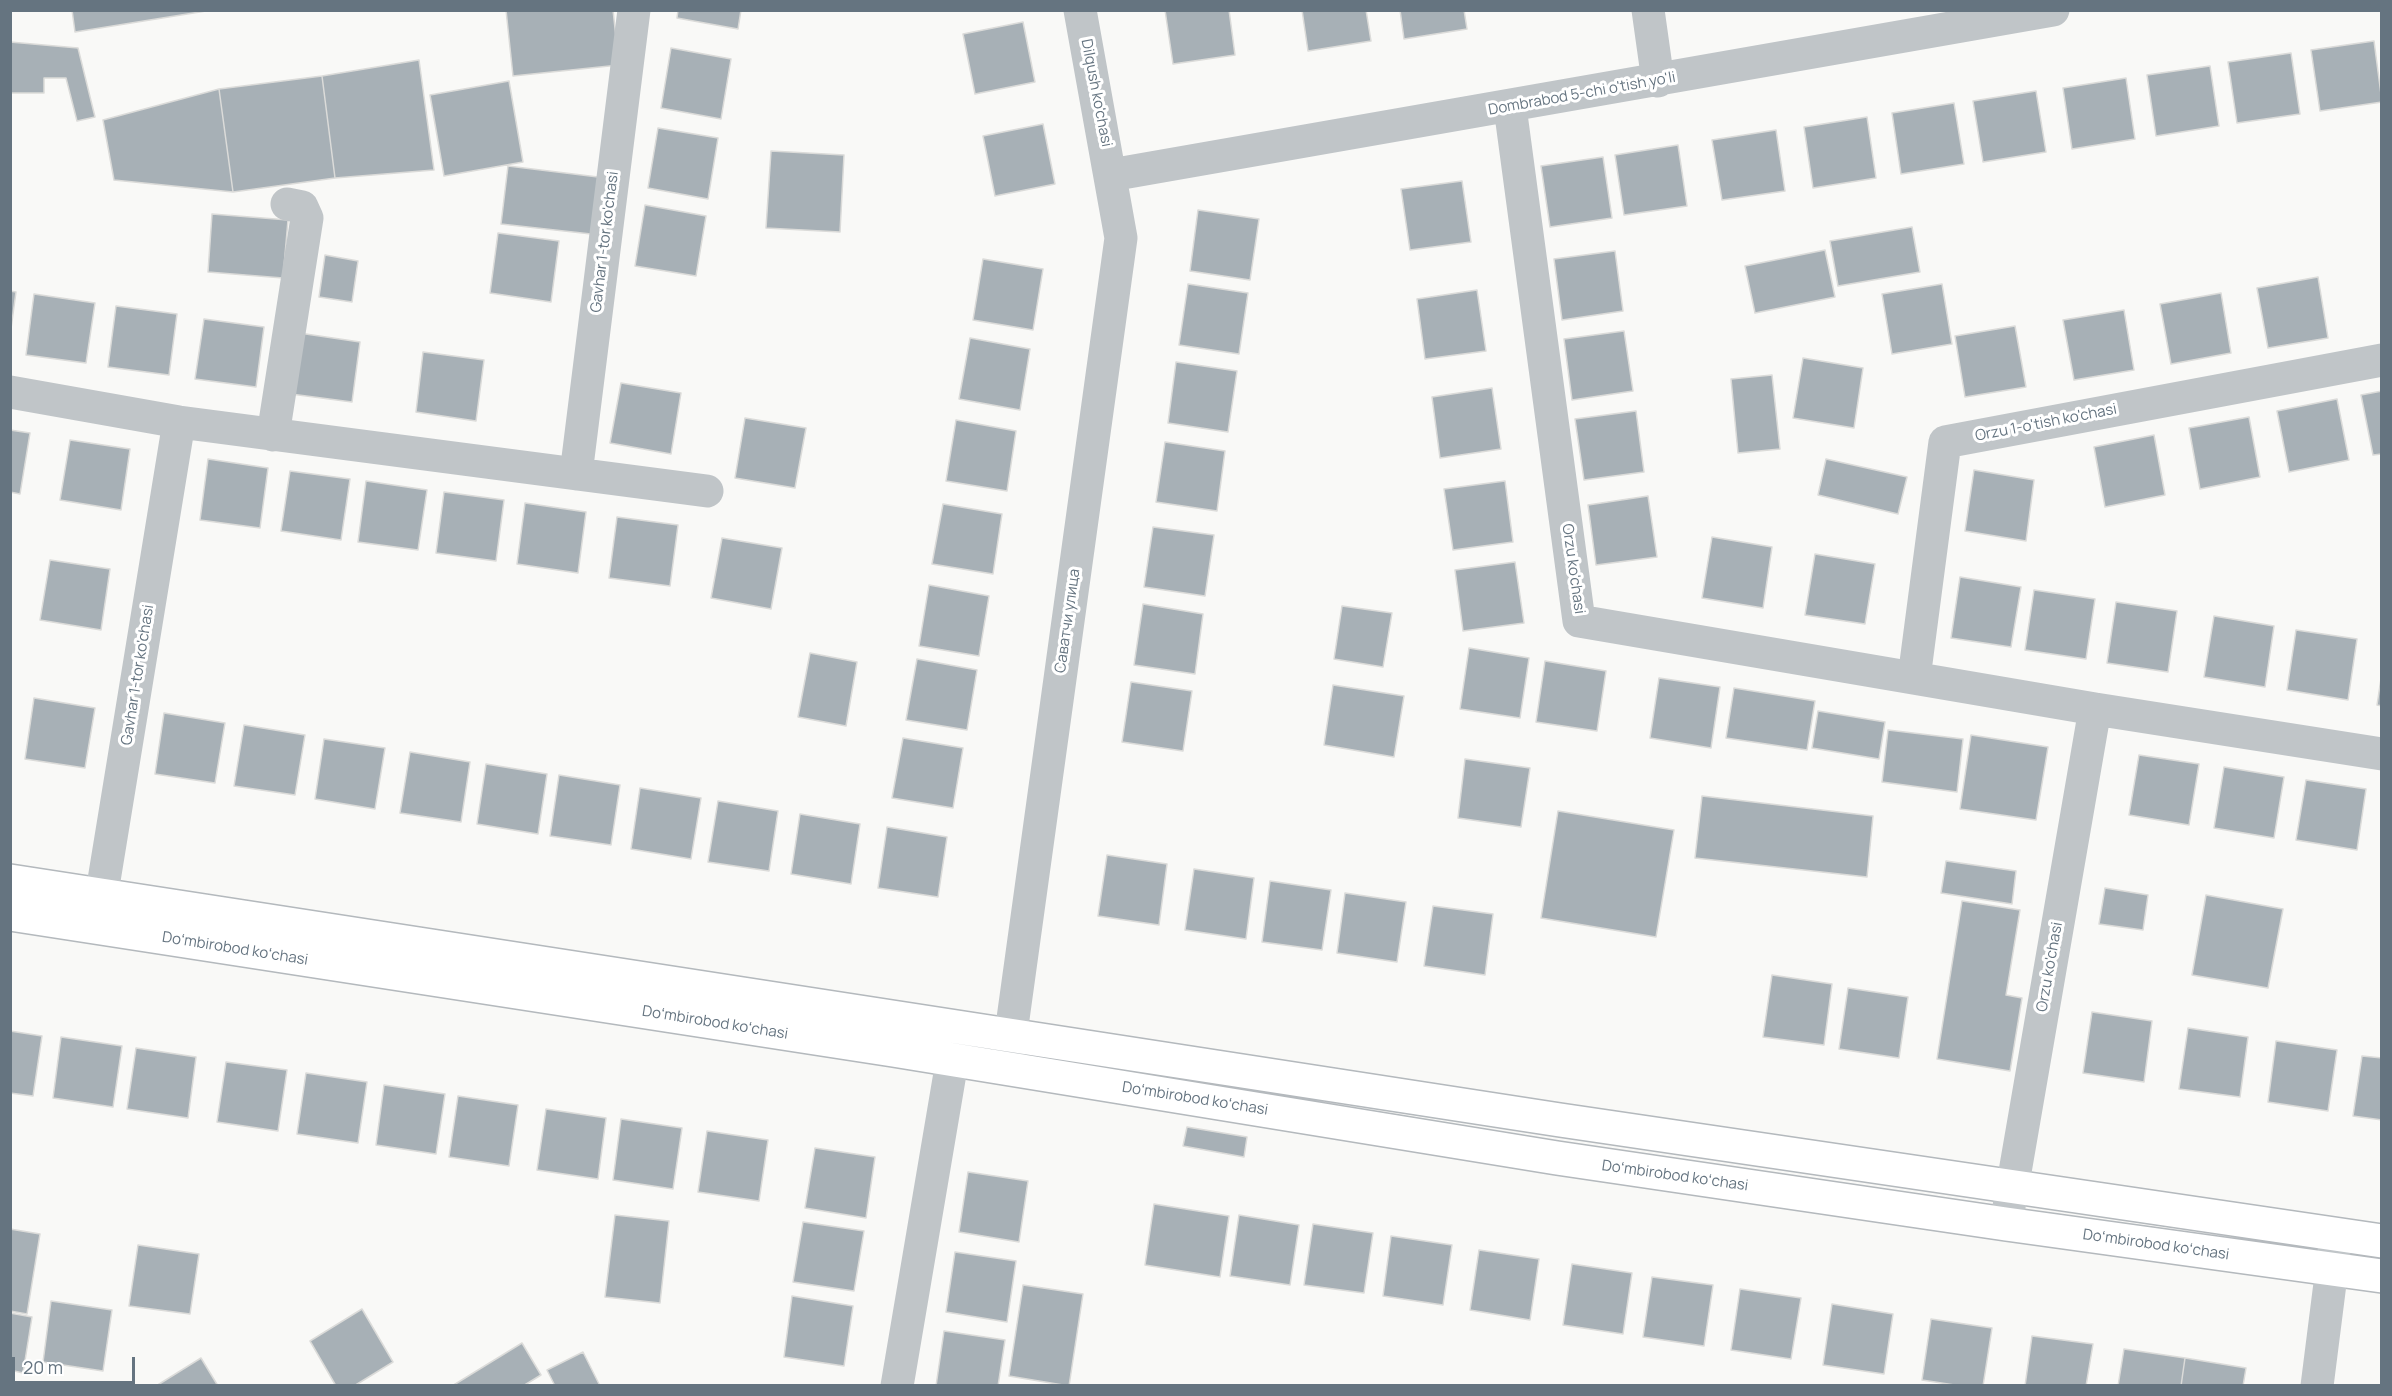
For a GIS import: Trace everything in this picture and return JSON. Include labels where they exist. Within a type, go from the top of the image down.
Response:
[{"type":"main road","points":[[10,881],[1010,1036],[2382,1241]]},
{"type":"main road","name":"Doʻmbirobod koʻchasi","points":[[10,914],[952,1059],[1557,1158],[2382,1276]]},
{"type":"street","name":"Gavhar 1-tor ko'chasi","points":[[576,474],[634,10]]},
{"type":"street","name":"Dilqush ko'chasi","points":[[1080,10],[1111,175]]},
{"type":"street","points":[[1648,10],[1658,81]]},
{"type":"street","name":"Dombrabod 5-chi o'tish yo'li","points":[[1111,175],[1510,107],[2053,10]]},
{"type":"street","name":"Orzu ko'chasi","points":[[1510,107],[1579,621],[2095,709],[2382,754]]},
{"type":"street","name":"Саватчи улица","points":[[1006,1068],[1121,238],[1111,175]]},
{"type":"street","points":[[273,435],[307,218],[302,207],[287,204]]},
{"type":"street","name":"Orzu 1-o'tish ko'chasi","points":[[1914,678],[1945,442],[2382,360]]},
{"type":"street","points":[[10,392],[179,423],[707,491]]},
{"type":"street","name":"Gavhar 1-tor ko'chasi","points":[[96,927],[179,423]]},
{"type":"street","name":"Orzu ko'chasi","points":[[2006,1224],[2095,709]]},
{"type":"street","points":[[897,1386],[958,1028]]},
{"type":"street","points":[[2317,1386],[2337,1236]]},
{"type":"building","points":[[72,10],[206,10],[206,11],[75,32]]},
{"type":"building","points":[[506,10],[613,10],[619,65],[513,76]]},
{"type":"building","points":[[678,10],[741,10],[738,29],[677,18]]},
{"type":"building","points":[[1165,10],[1229,10],[1235,55],[1173,64]]},
{"type":"building","points":[[1302,10],[1366,10],[1371,41],[1308,51]]},
{"type":"building","points":[[1400,10],[1464,10],[1467,29],[1404,39]]},
{"type":"building","points":[[1023,22],[1035,82],[975,94],[963,34]]},
{"type":"building","points":[[2374,41],[2382,102],[2320,111],[2311,50]]},
{"type":"building","points":[[10,42],[78,48],[95,117],[77,121],[66,78],[44,78],[44,93],[10,93]]},
{"type":"building","points":[[671,48],[731,59],[721,119],[661,108]]},
{"type":"building","points":[[2291,53],[2300,114],[2237,123],[2228,62]]},
{"type":"building","points":[[419,60],[434,170],[335,178],[322,76]]},
{"type":"building","points":[[2210,66],[2219,126],[2156,136],[2147,75]]},
{"type":"building","points":[[322,76],[335,178],[233,192],[219,89]]},
{"type":"building","points":[[2126,78],[2135,139],[2072,149],[2063,88]]},
{"type":"building","points":[[509,81],[523,162],[444,176],[430,95]]},
{"type":"building","points":[[219,89],[233,192],[114,180],[103,120]]},
{"type":"building","points":[[2036,91],[2046,152],[1983,162],[1973,101]]},
{"type":"building","points":[[1954,103],[1964,164],[1901,174],[1892,113]]},
{"type":"building","points":[[1867,117],[1876,178],[1813,188],[1804,127]]},
{"type":"building","points":[[1043,124],[1055,184],[995,196],[983,136]]},
{"type":"building","points":[[658,128],[718,138],[708,199],[648,188]]},
{"type":"building","points":[[1776,130],[1785,191],[1722,200],[1712,140]]},
{"type":"building","points":[[1678,145],[1687,206],[1624,215],[1615,155]]},
{"type":"building","points":[[771,151],[844,155],[840,232],[766,228]]},
{"type":"building","points":[[1603,157],[1612,218],[1550,227],[1541,166]]},
{"type":"building","points":[[508,166],[598,177],[591,234],[501,224]]},
{"type":"building","points":[[1462,181],[1471,242],[1410,250],[1401,189]]},
{"type":"building","points":[[645,205],[706,216],[696,276],[635,266]]},
{"type":"building","points":[[1198,210],[1259,219],[1250,280],[1190,271]]},
{"type":"building","points":[[212,214],[288,220],[283,278],[208,272]]},
{"type":"building","points":[[1912,227],[1920,272],[1838,286],[1830,241]]},
{"type":"building","points":[[498,233],[559,241],[551,302],[490,293]]},
{"type":"building","points":[[1825,250],[1835,297],[1755,313],[1745,266]]},
{"type":"building","points":[[1615,251],[1623,311],[1562,320],[1554,259]]},
{"type":"building","points":[[325,255],[358,261],[352,302],[319,297]]},
{"type":"building","points":[[983,259],[1043,269],[1033,330],[973,320]]},
{"type":"building","points":[[2318,277],[2328,338],[2268,348],[2257,288]]},
{"type":"building","points":[[1188,284],[1248,293],[1239,354],[1179,345]]},
{"type":"building","points":[[1942,284],[1952,344],[1892,354],[1882,294]]},
{"type":"building","points":[[1477,290],[1486,351],[1425,359],[1417,299]]},
{"type":"building","points":[[10,291],[16,292],[10,336]]},
{"type":"building","points":[[2221,293],[2231,353],[2171,364],[2160,304]]},
{"type":"building","points":[[34,294],[95,303],[86,363],[26,355]]},
{"type":"building","points":[[116,306],[177,314],[169,375],[108,367]]},
{"type":"building","points":[[2124,310],[2134,370],[2074,380],[2063,320]]},
{"type":"building","points":[[204,319],[264,327],[256,387],[195,379]]},
{"type":"building","points":[[2015,326],[2026,387],[1965,397],[1955,336]]},
{"type":"building","points":[[1624,331],[1633,391],[1572,400],[1564,339]]},
{"type":"building","points":[[299,333],[360,342],[352,402],[291,394]]},
{"type":"building","points":[[970,338],[1030,349],[1020,410],[959,399]]},
{"type":"building","points":[[423,352],[484,360],[476,421],[416,412]]},
{"type":"building","points":[[1803,358],[1863,368],[1854,428],[1793,418]]},
{"type":"building","points":[[1176,362],[1237,371],[1228,432],[1168,423]]},
{"type":"building","points":[[1772,375],[1780,449],[1738,453],[1731,379]]},
{"type":"building","points":[[621,383],[681,393],[671,454],[610,443]]},
{"type":"building","points":[[1492,388],[1501,449],[1440,458],[1432,397]]},
{"type":"building","points":[[2382,391],[2382,454],[2373,455],[2361,395]]},
{"type":"building","points":[[2337,399],[2349,460],[2289,472],[2277,411]]},
{"type":"building","points":[[1636,411],[1644,472],[1584,480],[1575,419]]},
{"type":"building","points":[[2249,417],[2260,477],[2200,489],[2189,428]]},
{"type":"building","points":[[745,418],[806,428],[795,488],[735,478]]},
{"type":"building","points":[[956,420],[1016,431],[1007,491],[946,481]]},
{"type":"building","points":[[10,430],[30,433],[20,494],[10,492]]},
{"type":"building","points":[[2154,435],[2165,495],[2105,507],[2094,447]]},
{"type":"building","points":[[70,440],[130,449],[121,510],[60,500]]},
{"type":"building","points":[[1165,442],[1225,451],[1217,511],[1156,502]]},
{"type":"building","points":[[208,459],[268,468],[260,528],[200,520]]},
{"type":"building","points":[[1826,459],[1907,477],[1898,514],[1818,495]]},
{"type":"building","points":[[1974,470],[2034,480],[2026,541],[1965,531]]},
{"type":"building","points":[[290,471],[350,479],[341,540],[281,531]]},
{"type":"building","points":[[366,481],[427,490],[418,550],[358,542]]},
{"type":"building","points":[[1505,481],[1513,542],[1453,550],[1444,489]]},
{"type":"building","points":[[444,492],[504,500],[496,561],[436,553]]},
{"type":"building","points":[[1648,496],[1657,557],[1596,565],[1588,505]]},
{"type":"building","points":[[525,503],[586,512],[578,573],[517,564]]},
{"type":"building","points":[[943,504],[1002,514],[993,574],[932,564]]},
{"type":"building","points":[[617,517],[678,525],[670,586],[609,578]]},
{"type":"building","points":[[1153,527],[1214,535],[1205,596],[1144,587]]},
{"type":"building","points":[[1712,537],[1772,547],[1763,608],[1702,598]]},
{"type":"building","points":[[722,538],[782,548],[771,609],[711,598]]},
{"type":"building","points":[[1815,554],[1875,564],[1865,624],[1805,615]]},
{"type":"building","points":[[50,560],[110,569],[101,630],[40,620]]},
{"type":"building","points":[[1515,562],[1524,623],[1463,631],[1455,570]]},
{"type":"building","points":[[1960,577],[2021,587],[2011,647],[1951,638]]},
{"type":"building","points":[[929,585],[989,596],[979,656],[919,646]]},
{"type":"building","points":[[2034,590],[2095,599],[2086,659],[2025,650]]},
{"type":"building","points":[[2116,602],[2177,611],[2168,672],[2107,663]]},
{"type":"building","points":[[1143,604],[1203,614],[1195,674],[1134,665]]},
{"type":"building","points":[[1342,606],[1392,613],[1383,667],[1334,659]]},
{"type":"building","points":[[2214,616],[2274,626],[2265,687],[2204,677]]},
{"type":"building","points":[[2296,630],[2357,639],[2348,700],[2287,690]]},
{"type":"building","points":[[1469,648],[1529,658],[1520,718],[1460,709]]},
{"type":"building","points":[[810,653],[857,662],[846,726],[798,717]]},
{"type":"building","points":[[917,659],[977,670],[967,730],[906,720]]},
{"type":"building","points":[[1545,661],[1606,671],[1597,731],[1536,722]]},
{"type":"building","points":[[2382,672],[2382,706],[2377,705]]},
{"type":"building","points":[[1659,678],[1720,687],[1711,748],[1650,738]]},
{"type":"building","points":[[1131,682],[1192,691],[1183,751],[1122,742]]},
{"type":"building","points":[[1333,685],[1404,696],[1394,757],[1324,745]]},
{"type":"building","points":[[1734,688],[1815,701],[1807,750],[1726,738]]},
{"type":"building","points":[[34,698],[95,708],[85,768],[25,759]]},
{"type":"building","points":[[1818,711],[1885,722],[1879,759],[1812,748]]},
{"type":"building","points":[[164,713],[225,723],[215,783],[155,774]]},
{"type":"building","points":[[244,725],[305,735],[295,795],[234,786]]},
{"type":"building","points":[[1888,730],[1963,739],[1957,792],[1882,782]]},
{"type":"building","points":[[1971,735],[2048,747],[2036,820],[1960,809]]},
{"type":"building","points":[[903,738],[963,748],[953,808],[892,798]]},
{"type":"building","points":[[324,739],[385,748],[375,809],[315,799]]},
{"type":"building","points":[[410,752],[470,762],[461,822],[400,813]]},
{"type":"building","points":[[2139,755],[2199,764],[2189,825],[2129,815]]},
{"type":"building","points":[[1465,759],[1530,768],[1521,827],[1458,818]]},
{"type":"building","points":[[486,764],[547,774],[538,834],[477,824]]},
{"type":"building","points":[[2224,767],[2284,777],[2274,838],[2214,828]]},
{"type":"building","points":[[559,775],[620,785],[611,845],[550,836]]},
{"type":"building","points":[[2306,780],[2366,789],[2357,850],[2296,840]]},
{"type":"building","points":[[640,788],[701,798],[691,859],[631,849]]},
{"type":"building","points":[[1702,796],[1873,816],[1867,877],[1695,858]]},
{"type":"building","points":[[718,801],[778,811],[769,871],[708,862]]},
{"type":"building","points":[[1558,811],[1674,830],[1656,937],[1541,918]]},
{"type":"building","points":[[800,814],[860,824],[851,884],[791,874]]},
{"type":"building","points":[[887,827],[947,837],[938,897],[878,888]]},
{"type":"building","points":[[1107,855],[1167,864],[1159,925],[1098,916]]},
{"type":"building","points":[[1946,861],[2016,871],[2012,904],[1941,893]]},
{"type":"building","points":[[1194,869],[1254,878],[1246,939],[1185,930]]},
{"type":"building","points":[[1270,881],[1331,890],[1322,950],[1262,942]]},
{"type":"building","points":[[2105,888],[2148,895],[2143,930],[2099,924]]},
{"type":"building","points":[[1345,893],[1406,902],[1397,962],[1337,953]]},
{"type":"building","points":[[2206,895],[2283,909],[2268,988],[2192,975]]},
{"type":"building","points":[[1962,901],[2020,910],[2006,995],[2022,998],[2010,1071],[1937,1059]]},
{"type":"building","points":[[1433,906],[1493,914],[1485,975],[1424,966]]},
{"type":"building","points":[[1772,975],[1832,984],[1824,1045],[1763,1037]]},
{"type":"building","points":[[1848,988],[1908,997],[1899,1058],[1839,1049]]},
{"type":"building","points":[[2092,1012],[2152,1021],[2144,1082],[2083,1073]]},
{"type":"building","points":[[2188,1028],[2248,1037],[2240,1097],[2179,1089]]},
{"type":"building","points":[[10,1031],[42,1036],[33,1096],[10,1093]]},
{"type":"building","points":[[61,1037],[122,1046],[113,1107],[53,1098]]},
{"type":"building","points":[[2276,1041],[2337,1050],[2328,1111],[2268,1102]]},
{"type":"building","points":[[136,1048],[196,1057],[188,1118],[127,1109]]},
{"type":"building","points":[[2362,1056],[2382,1058],[2382,1120],[2353,1116]]},
{"type":"building","points":[[226,1062],[287,1070],[278,1131],[217,1122]]},
{"type":"building","points":[[306,1073],[367,1082],[358,1143],[297,1134]]},
{"type":"building","points":[[384,1085],[445,1094],[436,1154],[376,1145]]},
{"type":"building","points":[[458,1096],[518,1105],[509,1166],[449,1157]]},
{"type":"building","points":[[546,1109],[606,1118],[598,1179],[537,1170]]},
{"type":"building","points":[[621,1119],[682,1128],[673,1189],[613,1180]]},
{"type":"building","points":[[1187,1127],[1247,1137],[1244,1157],[1183,1146]]},
{"type":"building","points":[[707,1131],[768,1140],[759,1201],[698,1192]]},
{"type":"building","points":[[815,1148],[875,1157],[866,1218],[805,1208]]},
{"type":"building","points":[[968,1172],[1028,1181],[1019,1242],[959,1232]]},
{"type":"building","points":[[1154,1204],[1229,1216],[1220,1277],[1145,1265]]},
{"type":"building","points":[[615,1215],[669,1221],[660,1303],[605,1297]]},
{"type":"building","points":[[1239,1215],[1299,1225],[1290,1285],[1230,1276]]},
{"type":"building","points":[[803,1222],[864,1231],[854,1291],[793,1282]]},
{"type":"building","points":[[1313,1224],[1373,1233],[1364,1293],[1304,1285]]},
{"type":"building","points":[[10,1229],[40,1234],[27,1314],[10,1311]]},
{"type":"building","points":[[1391,1236],[1452,1245],[1443,1305],[1383,1296]]},
{"type":"building","points":[[138,1245],[199,1254],[190,1314],[129,1306]]},
{"type":"building","points":[[1479,1250],[1539,1259],[1530,1320],[1470,1310]]},
{"type":"building","points":[[955,1252],[1016,1261],[1007,1322],[946,1312]]},
{"type":"building","points":[[1572,1264],[1632,1273],[1623,1334],[1563,1325]]},
{"type":"building","points":[[1652,1277],[1713,1285],[1704,1346],[1643,1337]]},
{"type":"building","points":[[1023,1285],[1083,1294],[1069,1386],[1009,1376]]},
{"type":"building","points":[[1740,1289],[1801,1298],[1791,1359],[1731,1350]]},
{"type":"building","points":[[792,1296],[853,1306],[844,1366],[784,1357]]},
{"type":"building","points":[[51,1301],[112,1310],[103,1371],[43,1362]]},
{"type":"building","points":[[1832,1304],[1893,1314],[1884,1374],[1823,1365]]},
{"type":"building","points":[[362,1309],[393,1362],[354,1386],[336,1386],[310,1341]]},
{"type":"building","points":[[10,1313],[32,1317],[23,1373],[10,1370]]},
{"type":"building","points":[[1931,1319],[1992,1328],[1983,1386],[1961,1386],[1922,1380]]},
{"type":"building","points":[[944,1331],[1005,1340],[998,1386],[936,1386]]},
{"type":"building","points":[[2032,1336],[2093,1344],[2086,1386],[2025,1386]]},
{"type":"building","points":[[522,1343],[541,1375],[523,1386],[452,1386]]},
{"type":"building","points":[[2124,1349],[2185,1358],[2181,1386],[2118,1386]]},
{"type":"building","points":[[583,1352],[600,1386],[555,1386],[547,1370]]},
{"type":"building","points":[[201,1358],[218,1386],[156,1386]]},
{"type":"building","points":[[2185,1358],[2246,1368],[2243,1386],[2181,1386]]}]
